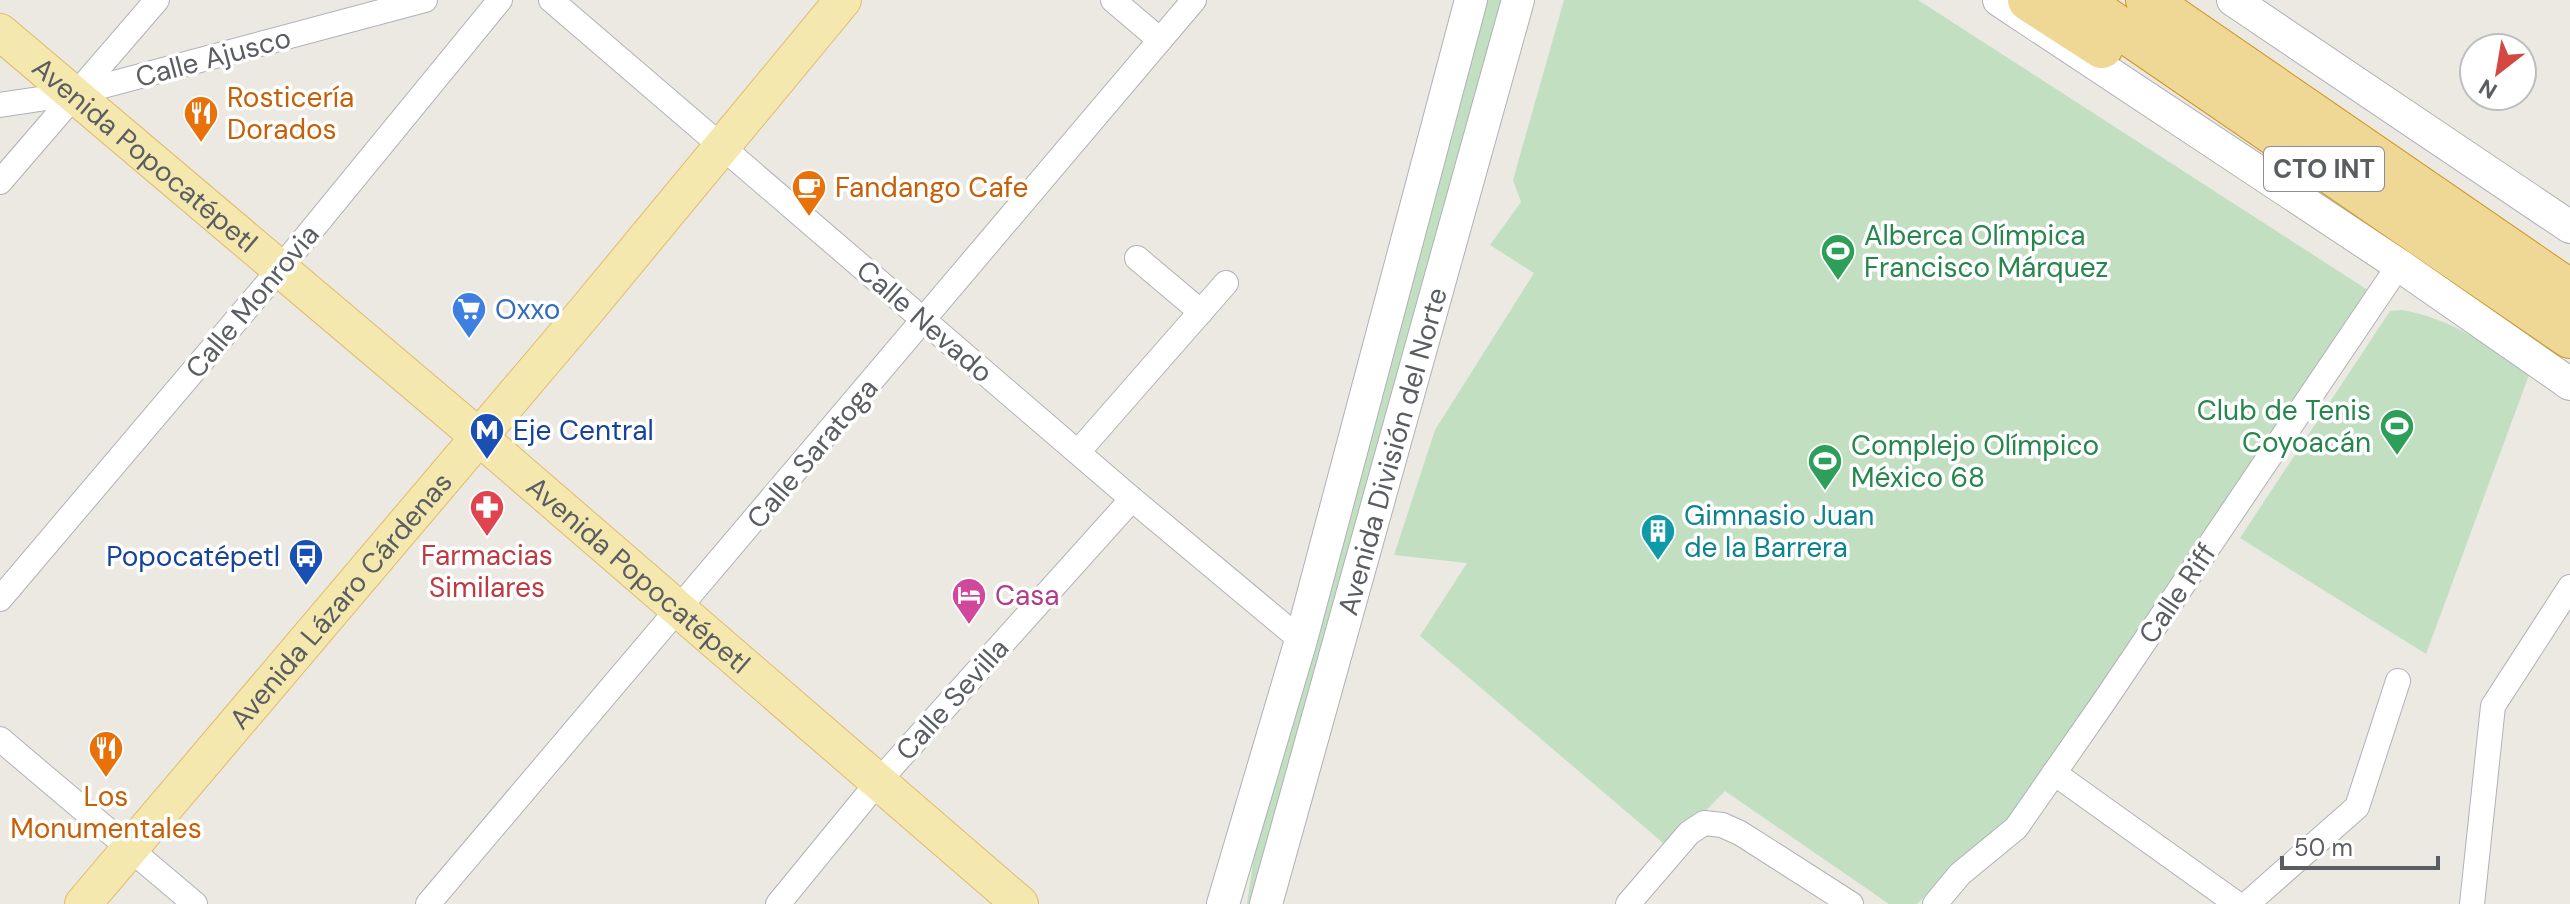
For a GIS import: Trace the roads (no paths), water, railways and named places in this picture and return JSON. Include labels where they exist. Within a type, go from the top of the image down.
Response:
[{"type":"highway","points":[[2029,0],[2145,75],[2210,90]]},
{"type":"highway","name":"CTO INT","points":[[2079,0],[2570,337]]},
{"type":"highway","name":"CTO INT","points":[[2147,0],[2570,291]]},
{"type":"highway","points":[[2191,0],[2376,126],[2410,181]]},
{"type":"main road","name":"Avenida Lázaro Cárdenas","points":[[83,904],[723,148],[843,0]]},
{"type":"main road","name":"Avenida División del Norte","points":[[1223,904],[1301,640],[1471,0]]},
{"type":"main road","name":"Avenida División del Norte","points":[[1266,904],[1518,0]]},
{"type":"main road","name":"CTO INT","points":[[1999,0],[2399,265],[2570,384]]},
{"type":"main road","name":"CTO INT","points":[[2233,0],[2570,227]]},
{"type":"main road","name":"Avenida Popocatépetl","points":[[0,32],[479,437],[1020,904]]},
{"type":"main road","points":[[1233,904],[1242,873],[1236,858]]},
{"type":"street","points":[[0,182],[157,0]]},
{"type":"street","name":"Calle Ajusco","points":[[0,105],[73,94],[425,0]]},
{"type":"street","name":"Calle Monrovia","points":[[0,599],[279,270],[500,0]]},
{"type":"street","name":"Calle Nevado","points":[[551,0],[1132,499],[1301,640]]},
{"type":"street","points":[[1113,0],[1160,40]]},
{"type":"street","name":"Calle Saratoga","points":[[428,904],[1194,0]]},
{"type":"street","points":[[1137,258],[1201,312]]},
{"type":"street","name":"Calle Riff","points":[[1935,904],[1960,874],[2016,828],[2399,265]]},
{"type":"street","points":[[1078,452],[1226,283]]},
{"type":"street","name":"Calle Sevilla","points":[[778,904],[878,782],[1132,499]]},
{"type":"street","points":[[2472,904],[2493,706],[2565,600]]},
{"type":"street","points":[[2247,904],[2357,807],[2398,681]]},
{"type":"street","points":[[0,739],[195,904]]},
{"type":"street","points":[[2054,773],[2237,904]]},
{"type":"street","points":[[1628,904],[1689,833],[1704,823],[1722,825],[1740,833],[1851,904]]},
{"type":"place","name":"Rosticería Dorados","points":[[201,144]]},
{"type":"place","name":"Fandango Cafe","points":[[809,218]]},
{"type":"place","name":"Alberca Olímpica Francisco Márquez","points":[[1838,282]]},
{"type":"place","name":"Oxxo","points":[[469,340]]},
{"type":"place","name":"Club de Tenis Coyoacán","points":[[2397,457]]},
{"type":"place","name":"Eje Central","points":[[487,461]]},
{"type":"place","name":"Complejo Olímpico México 68","points":[[1825,492]]},
{"type":"place","name":"Farmacias Similares","points":[[487,538]]},
{"type":"place","name":"Gimnasio Juan de la Barrera","points":[[1658,562]]},
{"type":"place","name":"Popocatépetl","points":[[306,587]]},
{"type":"place","name":"Casa","points":[[969,626]]},
{"type":"place","name":"Los Monumentales","points":[[106,779]]}]
